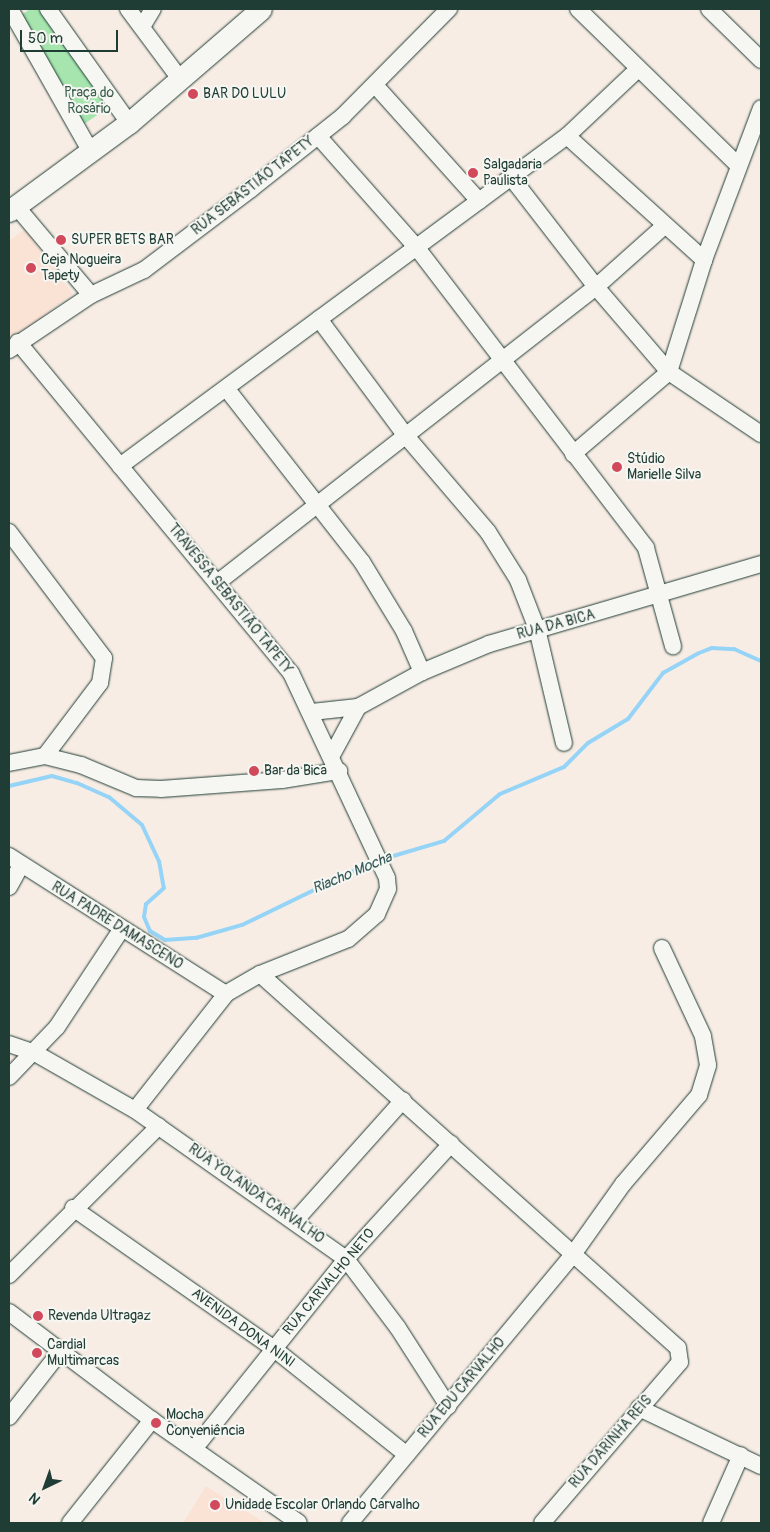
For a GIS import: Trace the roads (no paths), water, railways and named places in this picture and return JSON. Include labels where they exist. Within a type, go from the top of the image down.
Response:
[{"type":"main road","points":[[13,209],[129,123],[261,9]]},
{"type":"street","points":[[10,9],[91,152]]},
{"type":"street","points":[[48,9],[129,123]]},
{"type":"street","points":[[128,9],[180,79]]},
{"type":"street","points":[[142,27],[153,9]]},
{"type":"street","name":"RUA SEBASTIÃO TAPETY","points":[[13,346],[91,295],[144,270],[318,136],[375,85],[449,9]]},
{"type":"street","points":[[578,9],[637,70],[738,165]]},
{"type":"street","points":[[709,9],[761,60]]},
{"type":"street","points":[[120,466],[567,136],[637,70]]},
{"type":"street","points":[[375,85],[479,201]]},
{"type":"street","points":[[573,454],[669,372],[704,260],[738,165],[761,108]]},
{"type":"street","points":[[318,136],[417,248],[501,362],[646,548],[673,646]]},
{"type":"street","points":[[567,136],[663,227],[704,260]]},
{"type":"street","points":[[511,177],[596,287],[669,372],[761,434]]},
{"type":"street","points":[[13,209],[91,295]]},
{"type":"street","points":[[217,583],[596,287],[663,227]]},
{"type":"street","points":[[319,319],[406,436],[488,532],[518,580],[537,629],[564,743]]},
{"type":"street","name":"TRAVESSA SEBASTIÃO TAPETY","points":[[13,346],[120,466],[290,672],[312,712],[382,862],[388,889],[377,914],[348,939],[260,974]]},
{"type":"street","points":[[226,388],[318,503],[386,598],[422,672]]},
{"type":"street","points":[[9,532],[104,658],[100,683],[45,756]]},
{"type":"street","name":"RUA DA BICA","points":[[312,712],[358,707],[422,672],[537,629],[660,595],[761,564]]},
{"type":"street","points":[[332,755],[358,707]]},
{"type":"street","points":[[9,762],[45,756],[81,765],[136,788],[161,789],[282,780],[339,771]]},
{"type":"street","points":[[9,887],[15,861]]},
{"type":"street","name":"RUA PADRE DAMASCENO","points":[[15,861],[121,930],[226,994]]},
{"type":"street","points":[[9,1077],[35,1053],[74,1004],[121,930]]},
{"type":"street","name":"RUA EDU CARVALHO","points":[[350,1523],[574,1253],[623,1184],[699,1095],[706,1077],[703,1036],[662,948]]},
{"type":"street","points":[[136,1110],[226,994],[260,974],[574,1253]]},
{"type":"street","name":"RUA YOLANDA CARVALHO","points":[[9,1044],[35,1053],[136,1110],[346,1259],[398,1328],[448,1406]]},
{"type":"street","points":[[295,1221],[403,1100]]},
{"type":"street","points":[[9,1275],[73,1208],[159,1126]]},
{"type":"street","name":"RUA CARVALHO NETO","points":[[194,1449],[346,1259],[451,1144]]},
{"type":"street","name":"AVENIDA DONA NINI","points":[[73,1208],[273,1348],[407,1455]]},
{"type":"street","name":"RUA DARINHA REIS","points":[[542,1523],[680,1362],[681,1354],[671,1340],[574,1253]]},
{"type":"street","points":[[9,1312],[152,1420],[299,1523]]},
{"type":"street","points":[[9,1417],[60,1352]]},
{"type":"street","points":[[639,1408],[761,1466]]},
{"type":"street","points":[[70,1523],[152,1420]]},
{"type":"street","points":[[711,1523],[741,1456]]},
{"type":"waterway","name":"Riacho Mocha","points":[[383,859],[444,841],[500,794],[564,767],[588,743],[628,719],[663,673],[699,653],[712,648],[734,649],[761,661]]},
{"type":"waterway","name":"Riacho Mocha","points":[[9,786],[52,776],[77,783],[109,797],[142,825],[159,861],[164,888],[146,904],[144,917],[150,931],[165,940],[196,938],[242,925],[374,861]]},
{"type":"place","name":"BAR DO LULU","points":[[193,94]]},
{"type":"place","name":"Salgadaria Paulista","points":[[473,173]]},
{"type":"place","name":"SUPER BETS BAR","points":[[61,240]]},
{"type":"place","name":"Ceja Nogueira Tapety","points":[[31,268]]},
{"type":"place","name":"Stúdio Marielle Silva","points":[[617,467]]},
{"type":"place","name":"Bar da Bica","points":[[254,771]]},
{"type":"place","name":"Revenda Ultragaz","points":[[38,1316]]},
{"type":"place","name":"Cardial Multimarcas","points":[[37,1353]]},
{"type":"place","name":"Mocha Conveniência","points":[[156,1423]]},
{"type":"place","name":"Unidade Escolar Orlando Carvalho","points":[[215,1505]]},
{"type":"park label","name":"Praça do Rosário","points":[[89,102]]}]
